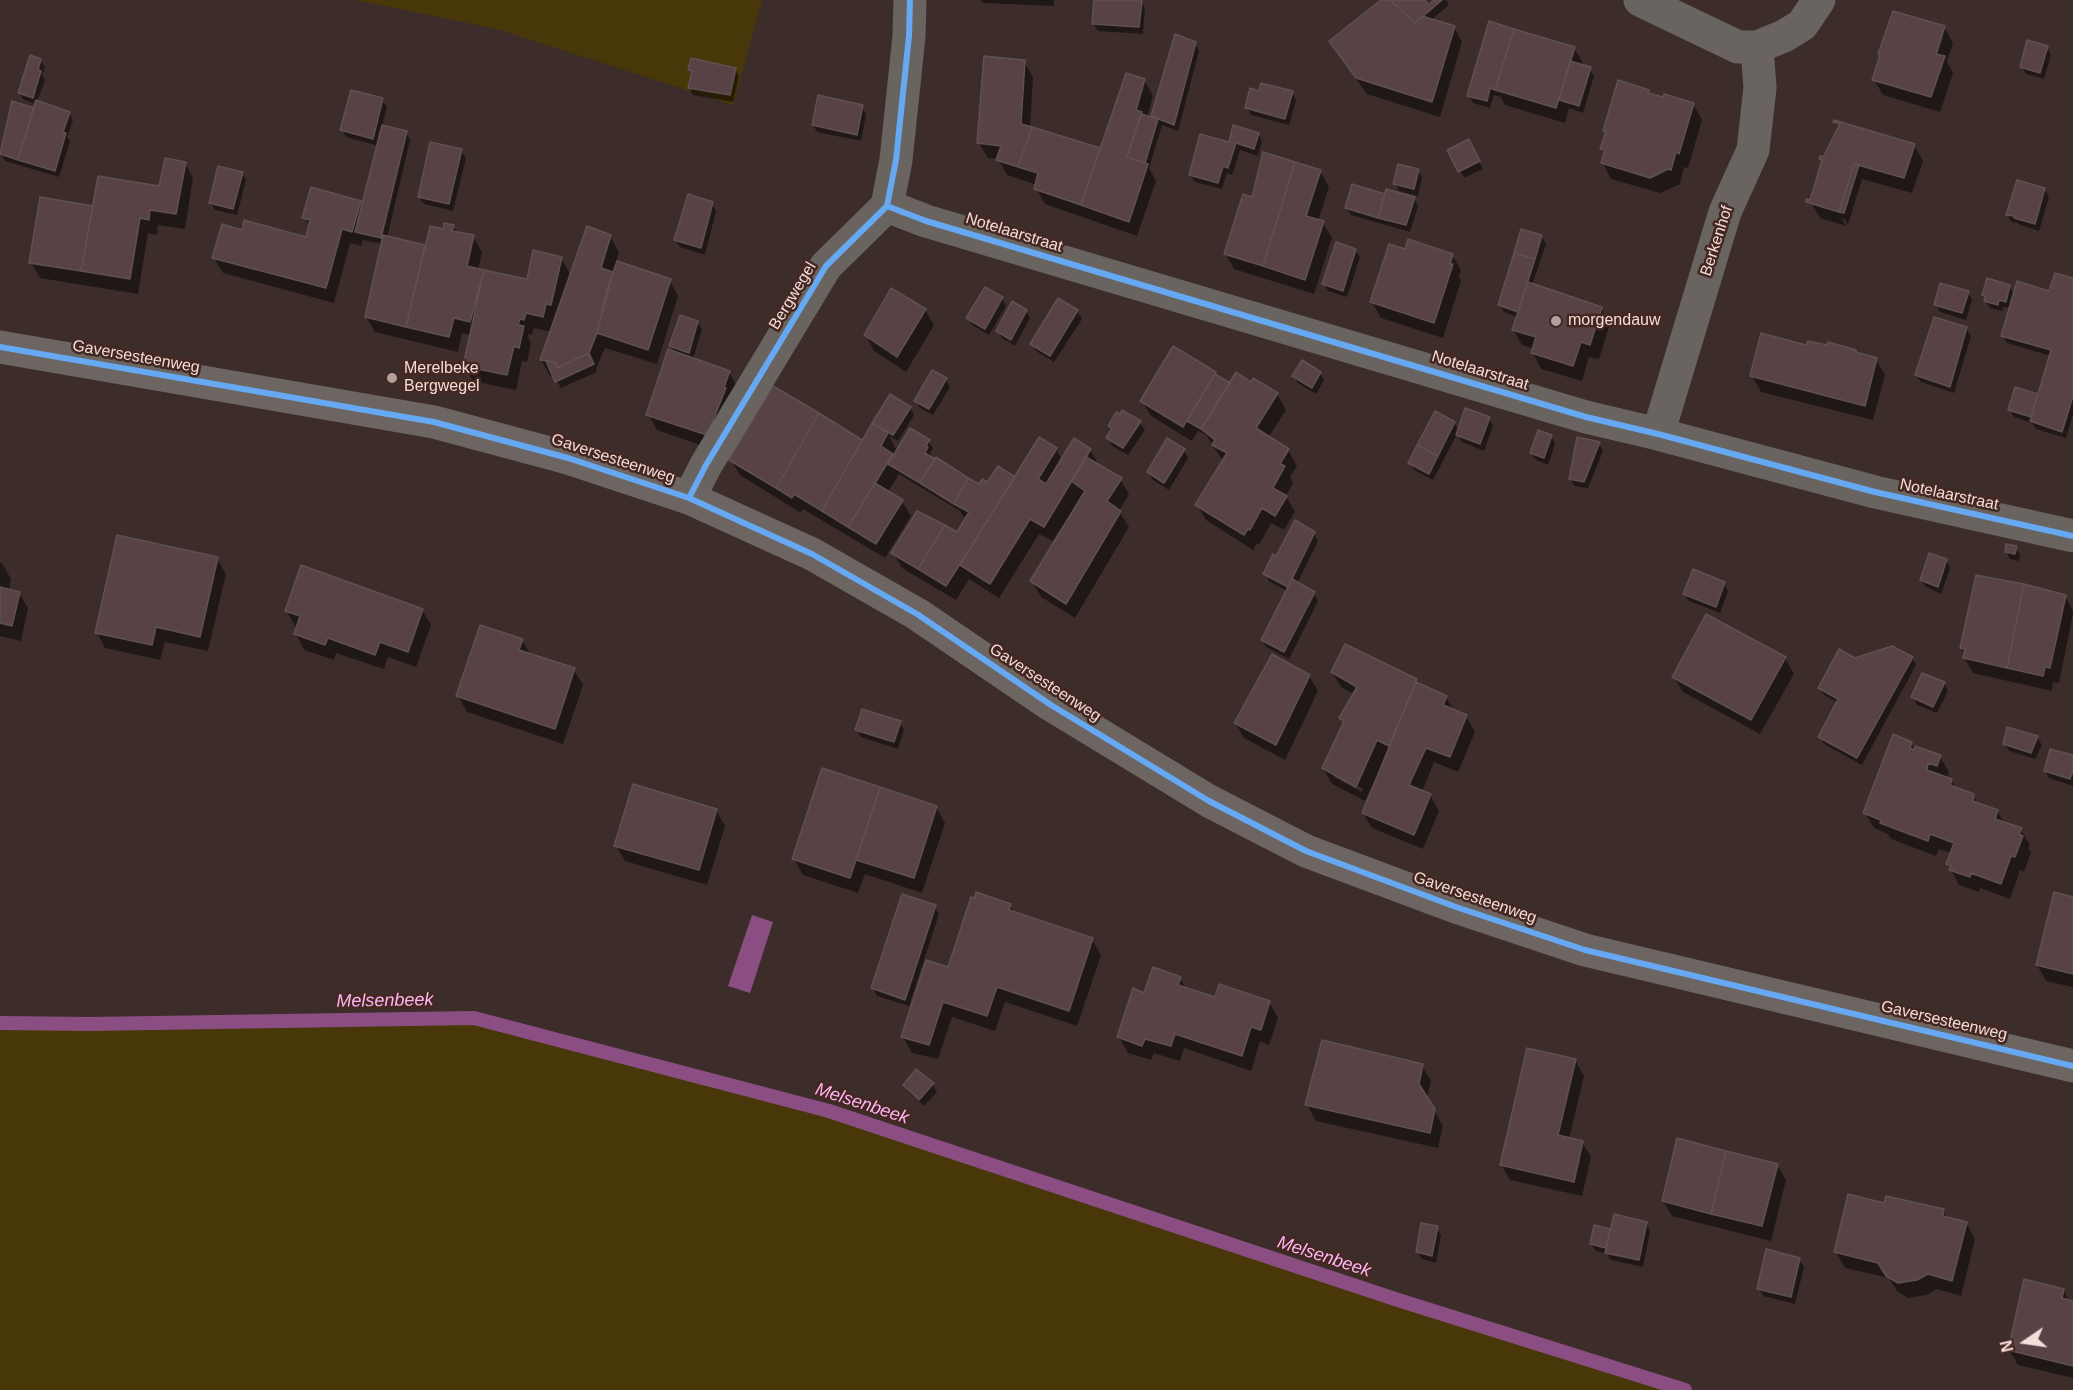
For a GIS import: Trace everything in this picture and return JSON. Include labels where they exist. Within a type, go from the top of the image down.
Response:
[{"type":"street","points":[[887,206],[896,160],[909,36],[910,0]]},
{"type":"street","points":[[1640,0],[1738,46],[1756,47],[1784,36],[1802,25],[1819,0]]},
{"type":"street","name":"Berkenhof","points":[[1658,434],[1725,212],[1753,150],[1760,88],[1756,47]]},
{"type":"street","name":"Notelaarstraat","points":[[887,206],[926,221],[1587,417],[1875,492],[2073,536]]},
{"type":"street","name":"Bergwegel","points":[[689,498],[706,465],[826,266],[887,206]]},
{"type":"street","name":"Gaversesteenweg","points":[[0,347],[434,422],[568,458],[689,498],[812,554],[916,614],[1051,705],[1209,801],[1306,851],[1456,908],[1585,950],[2073,1066]]},
{"type":"shaded area","points":[[355,0],[762,0],[733,105],[497,29]]},
{"type":"shaded area","points":[[752,915],[773,922],[750,993],[728,986]]},
{"type":"shaded area","points":[[474,1018],[829,1111],[1398,1300],[1685,1390],[0,1390],[0,1023],[90,1024]]},
{"type":"building","points":[[1094,0],[1142,0],[1139,27],[1092,24]]},
{"type":"building","points":[[1381,0],[1390,0],[1415,23],[1422,16],[1455,26],[1432,102],[1356,78],[1329,41]]},
{"type":"building","points":[[1390,0],[1425,0],[1428,5],[1434,0],[1442,0],[1415,23]]},
{"type":"building","points":[[1893,11],[1945,26],[1936,54],[1945,56],[1931,97],[1872,80],[1880,55],[1878,54]]},
{"type":"building","points":[[1489,21],[1514,29],[1495,90],[1490,88],[1487,101],[1467,96]]},
{"type":"building","points":[[1514,29],[1575,47],[1556,108],[1495,90]]},
{"type":"building","points":[[1175,34],[1196,42],[1174,125],[1151,116]]},
{"type":"building","points":[[2027,40],[2048,46],[2040,73],[2020,67]]},
{"type":"building","points":[[30,55],[41,59],[38,70],[41,71],[33,98],[18,93]]},
{"type":"building","points":[[984,56],[1025,60],[1021,124],[1032,127],[1018,167],[996,160],[1001,146],[977,143]]},
{"type":"building","points":[[691,58],[736,68],[730,95],[688,88],[692,71],[688,70]]},
{"type":"building","points":[[1570,61],[1591,67],[1579,106],[1559,100]]},
{"type":"building","points":[[1126,73],[1145,79],[1136,110],[1142,112],[1127,157],[1148,164],[1129,222],[1081,205]]},
{"type":"building","points":[[1618,80],[1649,90],[1648,93],[1663,97],[1664,94],[1694,103],[1679,154],[1676,152],[1671,170],[1668,169],[1650,178],[1601,163],[1605,150],[1600,149],[1606,131],[1603,131]]},
{"type":"building","points":[[1261,83],[1293,91],[1285,119],[1245,108],[1250,88],[1259,91]]},
{"type":"building","points":[[351,90],[383,98],[373,139],[340,130]]},
{"type":"building","points":[[818,95],[863,105],[857,135],[812,125]]},
{"type":"building","points":[[36,100],[70,112],[63,132],[66,133],[55,171],[18,160]]},
{"type":"building","points":[[12,101],[34,108],[18,160],[0,154]]},
{"type":"building","points":[[1141,114],[1158,119],[1145,163],[1127,157]]},
{"type":"building","points":[[1834,120],[1915,144],[1904,178],[1854,164],[1839,212],[1806,202],[1806,199],[1810,200],[1822,160],[1819,159],[1820,156],[1823,157],[1840,124],[1833,122]]},
{"type":"building","points":[[382,125],[407,131],[381,238],[355,232]]},
{"type":"building","points":[[1233,125],[1259,133],[1254,149],[1236,143],[1228,168],[1223,166],[1218,183],[1189,175],[1200,134],[1229,142]]},
{"type":"building","points":[[1032,127],[1100,148],[1081,205],[1034,189],[1038,173],[1018,167]]},
{"type":"building","points":[[1469,139],[1480,161],[1458,172],[1447,150]]},
{"type":"building","points":[[430,142],[462,149],[449,204],[418,197]]},
{"type":"building","points":[[1263,152],[1295,162],[1263,266],[1224,254],[1243,194],[1252,197]]},
{"type":"building","points":[[165,158],[186,162],[176,214],[150,210],[149,220],[140,218],[130,279],[81,271],[98,176],[159,186]]},
{"type":"building","points":[[1295,162],[1321,170],[1306,216],[1324,221],[1305,280],[1263,266]]},
{"type":"building","points":[[1398,164],[1419,169],[1414,189],[1393,184]]},
{"type":"building","points":[[1854,164],[1859,165],[1844,213],[1839,212]]},
{"type":"building","points":[[218,166],[243,172],[233,209],[209,203]]},
{"type":"building","points":[[2017,180],[2045,188],[2035,224],[2006,215]]},
{"type":"building","points":[[1352,184],[1385,194],[1378,218],[1345,208]]},
{"type":"building","points":[[311,187],[361,201],[352,232],[342,229],[326,288],[212,258],[222,224],[242,230],[244,220],[306,237],[310,220],[302,218]]},
{"type":"building","points":[[1386,189],[1415,197],[1406,225],[1378,218]]},
{"type":"building","points":[[688,194],[713,202],[701,248],[674,240]]},
{"type":"building","points":[[40,197],[93,206],[81,271],[29,263]]},
{"type":"building","points":[[444,223],[454,225],[452,231],[474,235],[467,266],[484,270],[470,322],[454,318],[449,337],[406,327],[430,226],[443,229]]},
{"type":"building","points":[[587,226],[611,235],[601,268],[613,272],[597,333],[589,353],[557,368],[555,362],[540,360]]},
{"type":"building","points":[[1521,229],[1542,235],[1535,259],[1514,253]]},
{"type":"building","points":[[383,235],[425,245],[406,327],[365,317]]},
{"type":"building","points":[[1408,239],[1453,254],[1450,264],[1453,264],[1434,323],[1370,302],[1389,244],[1405,249]]},
{"type":"building","points":[[1336,242],[1356,249],[1343,291],[1322,284]]},
{"type":"building","points":[[533,250],[562,257],[551,305],[546,304],[543,317],[526,313],[524,320],[520,319],[518,325],[524,326],[519,348],[514,346],[507,375],[463,366],[484,270],[527,279]]},
{"type":"building","points":[[1514,253],[1535,259],[1518,312],[1498,305]]},
{"type":"building","points":[[617,261],[671,279],[648,350],[597,333]]},
{"type":"building","points":[[2055,273],[2073,278],[2073,396],[2062,432],[2030,421],[2051,350],[2001,336],[2017,281],[2049,291]]},
{"type":"building","points":[[1987,278],[2010,285],[2006,302],[1999,300],[1998,305],[1984,301],[1985,296],[1982,295]]},
{"type":"building","name":"morgendauw","points":[[1528,282],[1602,307],[1590,345],[1581,342],[1573,366],[1531,353],[1536,337],[1512,330]]},
{"type":"building","points":[[1940,283],[1969,291],[1962,313],[1934,305]]},
{"type":"building","points":[[985,287],[1003,297],[985,329],[966,318]]},
{"type":"building","points":[[891,288],[926,309],[897,357],[864,335]]},
{"type":"building","points":[[1058,298],[1078,310],[1050,356],[1030,344]]},
{"type":"building","points":[[1012,301],[1027,310],[1011,340],[996,331]]},
{"type":"building","points":[[680,315],[698,321],[689,353],[669,346]]},
{"type":"building","points":[[1934,317],[1967,327],[1950,387],[1915,375]]},
{"type":"building","points":[[1761,333],[1806,345],[1808,341],[1827,345],[1828,342],[1877,358],[1865,406],[1750,376]]},
{"type":"building","points":[[1173,346],[1216,372],[1183,427],[1140,401]]},
{"type":"building","points":[[668,349],[730,371],[724,387],[726,388],[707,435],[646,415]]},
{"type":"building","points":[[589,353],[594,364],[555,382],[546,361],[555,362],[557,368]]},
{"type":"building","points":[[1302,360],[1321,372],[1312,388],[1292,376]]},
{"type":"building","points":[[932,370],[947,378],[929,409],[914,401]]},
{"type":"building","points":[[1236,372],[1251,382],[1253,378],[1278,393],[1256,428],[1289,449],[1280,464],[1285,466],[1273,488],[1287,496],[1275,516],[1262,508],[1250,530],[1248,529],[1244,535],[1195,505],[1227,453],[1212,445],[1215,440],[1201,429]]},
{"type":"building","points":[[1215,374],[1230,383],[1201,429],[1187,421]]},
{"type":"building","points":[[773,386],[819,413],[776,488],[729,460]]},
{"type":"building","points":[[2015,387],[2038,394],[2031,417],[2008,410]]},
{"type":"building","points":[[890,394],[911,407],[893,435],[872,423]]},
{"type":"building","points":[[1465,408],[1490,417],[1480,444],[1456,435]]},
{"type":"building","points":[[1122,410],[1141,421],[1123,448],[1106,438],[1112,428],[1108,426],[1116,412],[1120,414]]},
{"type":"building","points":[[1435,411],[1455,422],[1438,456],[1417,445]]},
{"type":"building","points":[[819,413],[862,440],[822,511],[794,494],[792,498],[776,488]]},
{"type":"building","points":[[872,423],[888,433],[881,446],[893,454],[848,527],[822,511]]},
{"type":"building","points":[[910,428],[930,440],[926,445],[928,447],[925,453],[935,459],[920,483],[888,464]]},
{"type":"building","points":[[1538,430],[1552,435],[1544,458],[1530,453]]},
{"type":"building","points":[[1039,437],[1057,448],[1038,479],[1046,484],[1074,438],[1091,449],[1044,527],[1030,519],[990,584],[960,565]]},
{"type":"building","points":[[1577,437],[1600,442],[1584,482],[1569,479]]},
{"type":"building","points":[[1167,438],[1185,449],[1164,483],[1147,472]]},
{"type":"building","points":[[1417,445],[1438,456],[1429,474],[1408,463]]},
{"type":"building","points":[[936,457],[968,478],[954,504],[920,483]]},
{"type":"building","points":[[1086,457],[1122,478],[1107,501],[1121,511],[1066,604],[1030,581],[1085,491],[1071,481]]},
{"type":"building","points":[[998,466],[1015,477],[946,586],[918,569],[945,525],[957,532],[969,512],[954,504],[968,478],[979,484],[982,479],[987,482]]},
{"type":"building","points":[[875,483],[903,500],[876,544],[848,527]]},
{"type":"building","points":[[917,511],[945,525],[918,569],[891,553]]},
{"type":"building","points":[[1295,520],[1315,532],[1288,587],[1263,574],[1273,554],[1276,556]]},
{"type":"building","points":[[117,535],[218,557],[200,637],[156,627],[152,645],[95,633]]},
{"type":"building","points":[[2006,544],[2017,546],[2015,554],[2005,552]]},
{"type":"building","points":[[1929,553],[1947,559],[1938,587],[1920,580]]},
{"type":"building","points":[[301,565],[423,609],[408,652],[380,642],[375,655],[328,638],[325,645],[294,634],[300,616],[285,611]]},
{"type":"building","points":[[1693,569],[1725,582],[1716,607],[1683,594]]},
{"type":"building","points":[[1976,575],[2024,584],[2007,668],[1963,658],[1965,649],[1960,648]]},
{"type":"building","points":[[1292,579],[1315,592],[1284,652],[1261,640]]},
{"type":"building","points":[[2024,584],[2066,595],[2050,668],[2045,667],[2043,676],[2007,668]]},
{"type":"building","points":[[0,587],[20,592],[12,626],[0,623]]},
{"type":"building","points":[[1706,614],[1786,657],[1751,720],[1672,677]]},
{"type":"building","points":[[480,625],[523,639],[519,650],[575,668],[555,729],[456,696]]},
{"type":"building","points":[[1345,644],[1417,679],[1389,746],[1377,740],[1356,787],[1322,768],[1344,721],[1339,718],[1357,687],[1331,672]]},
{"type":"building","points":[[1892,646],[1913,657],[1857,758],[1818,737],[1838,699],[1818,688],[1839,649],[1855,658]]},
{"type":"building","points":[[1272,654],[1310,675],[1276,745],[1234,723]]},
{"type":"building","points":[[1922,673],[1945,682],[1933,707],[1911,697]]},
{"type":"building","points":[[1416,682],[1447,696],[1443,705],[1467,715],[1450,757],[1426,748],[1409,785],[1431,794],[1414,835],[1362,813]]},
{"type":"building","points":[[862,709],[901,721],[894,742],[855,730]]},
{"type":"building","points":[[2007,727],[2038,736],[2031,753],[2003,744]]},
{"type":"building","points":[[1893,734],[1912,742],[1910,748],[1914,750],[1915,746],[1941,755],[1937,766],[1928,763],[1927,770],[1952,779],[1950,785],[1974,794],[1973,801],[1998,810],[1995,819],[2022,828],[2019,834],[2023,836],[2015,857],[2011,856],[2001,884],[1971,873],[1970,877],[1949,870],[1951,866],[1946,864],[1954,843],[1930,834],[1928,841],[1880,823],[1881,820],[1863,813]]},
{"type":"building","points":[[2050,749],[2073,755],[2073,771],[2070,779],[2044,771]]},
{"type":"building","points":[[822,768],[880,787],[850,878],[792,859]]},
{"type":"building","points":[[633,784],[717,809],[699,870],[614,846]]},
{"type":"building","points":[[880,787],[937,806],[914,878],[856,860]]},
{"type":"building","points":[[976,892],[1011,904],[1009,910],[1093,938],[1069,1011],[997,987],[987,1016],[943,1002],[929,1045],[901,1037],[926,960],[948,967],[971,897],[975,898]]},
{"type":"building","points":[[2054,892],[2073,897],[2073,974],[2036,965]]},
{"type":"building","points":[[902,894],[936,905],[905,1000],[871,988]]},
{"type":"building","points":[[1153,967],[1181,977],[1178,985],[1215,997],[1219,984],[1270,1001],[1261,1030],[1251,1027],[1242,1056],[1175,1034],[1171,1046],[1145,1039],[1142,1046],[1117,1037],[1133,988],[1144,993]]},
{"type":"building","points":[[1322,1040],[1423,1064],[1419,1084],[1435,1109],[1430,1133],[1305,1105]]},
{"type":"building","points":[[1527,1048],[1576,1059],[1558,1135],[1583,1141],[1574,1182],[1500,1165]]},
{"type":"building","points":[[916,1069],[934,1083],[919,1100],[903,1085]]},
{"type":"building","points":[[1677,1138],[1726,1151],[1711,1214],[1662,1201]]},
{"type":"building","points":[[1726,1151],[1778,1164],[1762,1226],[1711,1214]]},
{"type":"building","points":[[1848,1194],[1884,1203],[1886,1196],[1944,1209],[1943,1216],[1967,1222],[1952,1281],[1928,1274],[1917,1280],[1898,1283],[1886,1276],[1878,1263],[1834,1252]]},
{"type":"building","points":[[1614,1214],[1647,1222],[1639,1260],[1605,1253]]},
{"type":"building","points":[[1421,1223],[1438,1226],[1432,1256],[1416,1252]]},
{"type":"building","points":[[1594,1225],[1610,1229],[1606,1248],[1590,1244]]},
{"type":"building","points":[[1766,1249],[1800,1258],[1791,1297],[1757,1289]]},
{"type":"building","points":[[2024,1279],[2064,1289],[2062,1298],[2073,1301],[2073,1366],[2008,1350]]},
{"type":"waterway","name":"Melsenbeek","points":[[0,1023],[90,1024],[474,1018],[829,1111],[1398,1300],[1685,1390]]},
{"type":"cycle path","points":[[689,498],[706,465],[826,266],[887,206],[896,160],[909,36],[910,0]]},
{"type":"cycle path","points":[[887,206],[926,221],[1586,417],[1875,492],[2073,536]]},
{"type":"cycle path","points":[[0,347],[434,422],[568,458],[689,498],[812,554],[917,614],[1051,705],[1209,801],[1306,851],[1456,907],[1585,950],[2073,1066]]},
{"type":"place","name":"morgendauw","points":[[1556,321]]},
{"type":"place","name":"Merelbeke Bergwegel","points":[[392,378]]}]
